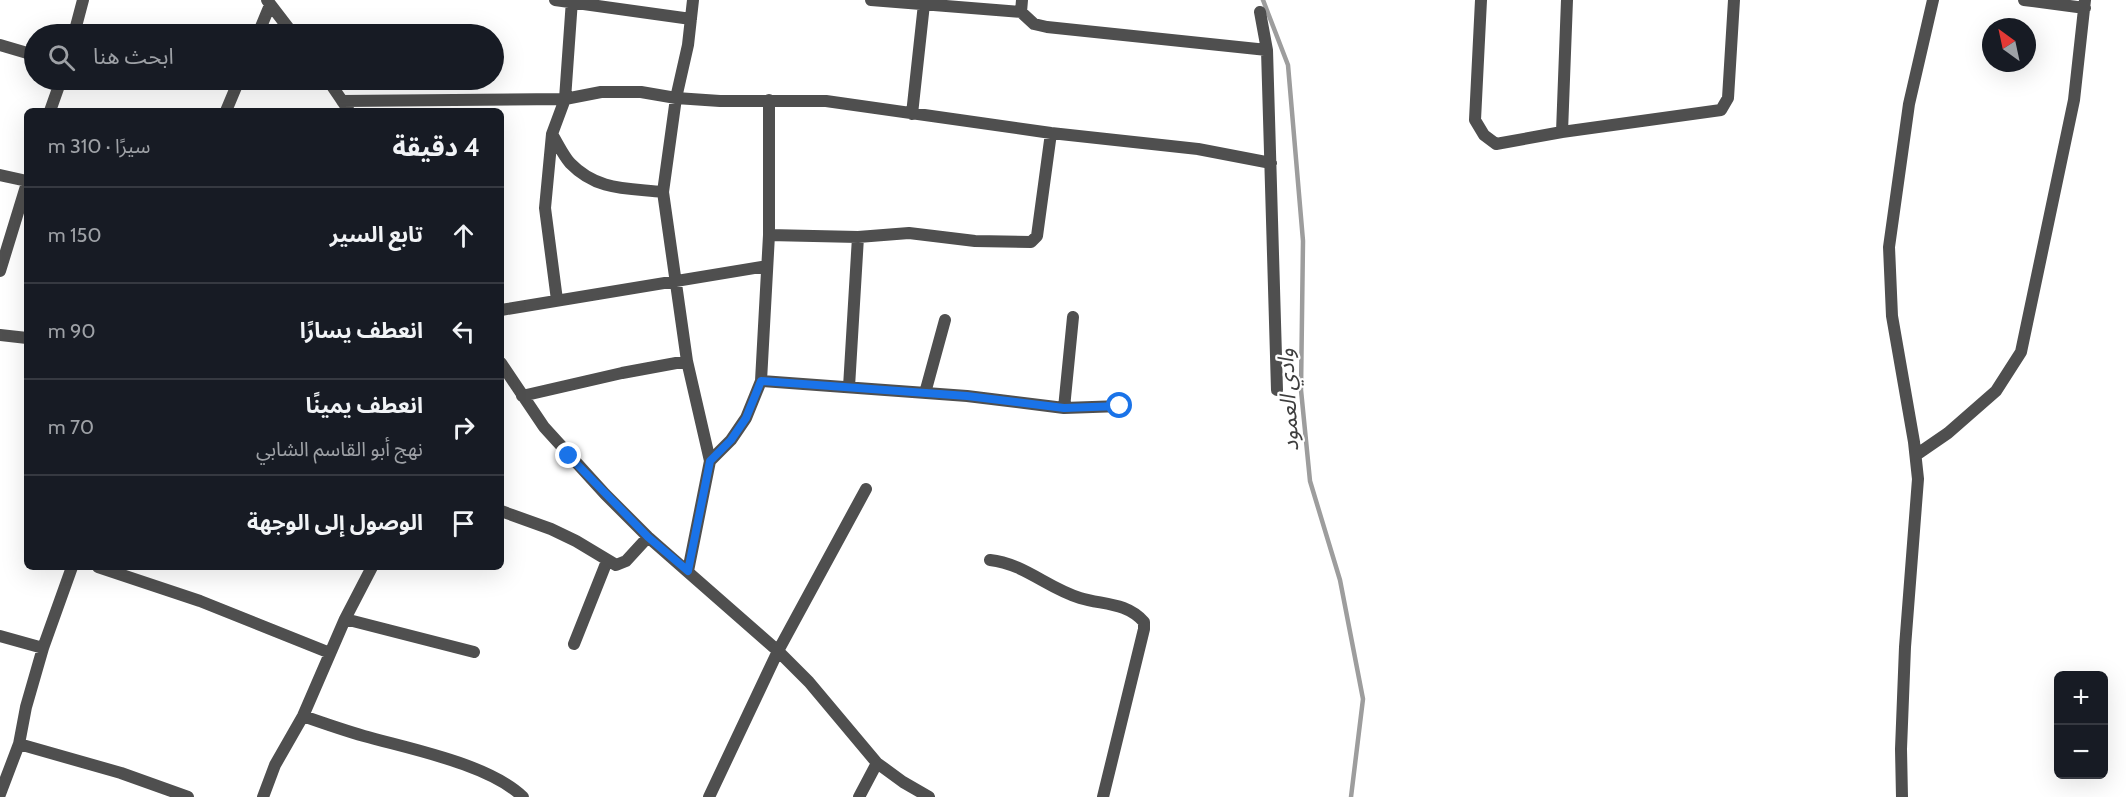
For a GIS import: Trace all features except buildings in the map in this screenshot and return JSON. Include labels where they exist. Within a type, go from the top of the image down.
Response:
[{"type":"street","points":[[77,24],[83,0]]},
{"type":"street","points":[[555,0],[691,19]]},
{"type":"street","points":[[688,571],[710,461],[687,361],[663,192],[676,99],[688,45],[693,0]]},
{"type":"street","points":[[871,0],[924,4],[1022,6],[1034,24],[1047,27],[1267,50]]},
{"type":"street","points":[[1481,0],[1475,120],[1484,135],[1496,144],[1562,132],[1722,110],[1728,98],[1734,0]]},
{"type":"street","points":[[1562,132],[1567,0]]},
{"type":"street","points":[[1902,797],[1901,749],[1905,647],[1918,479],[1916,455],[1892,316],[1889,247],[1909,104],[1933,0]]},
{"type":"street","points":[[1916,455],[1948,433],[1996,391],[2020,352],[2074,100],[2085,4],[2024,0]]},
{"type":"street","points":[[556,300],[545,208],[552,134],[565,99],[572,1]]},
{"type":"street","points":[[262,24],[269,3]]},
{"type":"street","points":[[269,3],[285,24]]},
{"type":"street","points":[[912,114],[924,4]]},
{"type":"street","points":[[1260,12],[1267,50],[1277,390]]},
{"type":"street","points":[[0,45],[24,52]]},
{"type":"street","points":[[51,108],[57,90]]},
{"type":"street","points":[[227,108],[235,90]]},
{"type":"street","points":[[335,90],[345,106],[565,99],[601,92],[641,92],[676,99],[720,101],[826,101],[1051,133],[1198,149],[1271,163]]},
{"type":"street","points":[[710,461],[731,440],[746,418],[761,381],[769,235],[769,100]]},
{"type":"street","points":[[769,235],[858,237],[909,233],[975,241],[1031,242],[1037,236],[1051,133]]},
{"type":"street","points":[[552,134],[569,161],[588,179],[607,186],[663,192]]},
{"type":"street","points":[[0,175],[24,181]]},
{"type":"street","points":[[0,271],[24,192]]},
{"type":"street","points":[[849,387],[858,237]]},
{"type":"street","points":[[504,309],[767,266]]},
{"type":"street","points":[[1064,408],[1072,317]]},
{"type":"street","points":[[926,393],[945,320]]},
{"type":"street","points":[[0,335],[24,338]]},
{"type":"street","points":[[522,396],[687,361]]},
{"type":"street","points":[[504,368],[544,427],[648,537],[778,651],[809,682],[877,763],[929,797]]},
{"type":"street","points":[[761,381],[967,396],[1064,408],[1120,406]]},
{"type":"street","points":[[709,797],[778,651],[866,489]]},
{"type":"street","points":[[504,512],[576,541],[616,565],[620,565],[648,537]]},
{"type":"street","points":[[990,560],[1007,562],[1080,598],[1124,608],[1138,615],[1144,622],[1103,797]]},
{"type":"street","points":[[574,644],[607,561]]},
{"type":"street","points":[[0,794],[19,744],[26,707],[43,648],[71,570]]},
{"type":"street","points":[[107,570],[200,601],[330,653]]},
{"type":"street","points":[[263,797],[275,765],[303,716],[345,619],[370,570]]},
{"type":"street","points":[[345,619],[474,652]]},
{"type":"street","points":[[0,636],[43,648]]},
{"type":"street","points":[[303,716],[362,736],[442,757],[504,783],[523,797]]},
{"type":"street","points":[[19,744],[121,773],[188,797]]},
{"type":"street","points":[[859,797],[877,763]]},
{"type":"waterway","name":"وادي العمود","points":[[1263,0],[1288,65],[1303,241],[1301,390],[1310,481],[1340,580],[1363,699],[1351,797]]},
{"type":"route","points":[[569,456],[648,537],[688,571],[710,461],[731,440],[746,418],[761,381],[967,396],[1064,408],[1120,406]]}]
